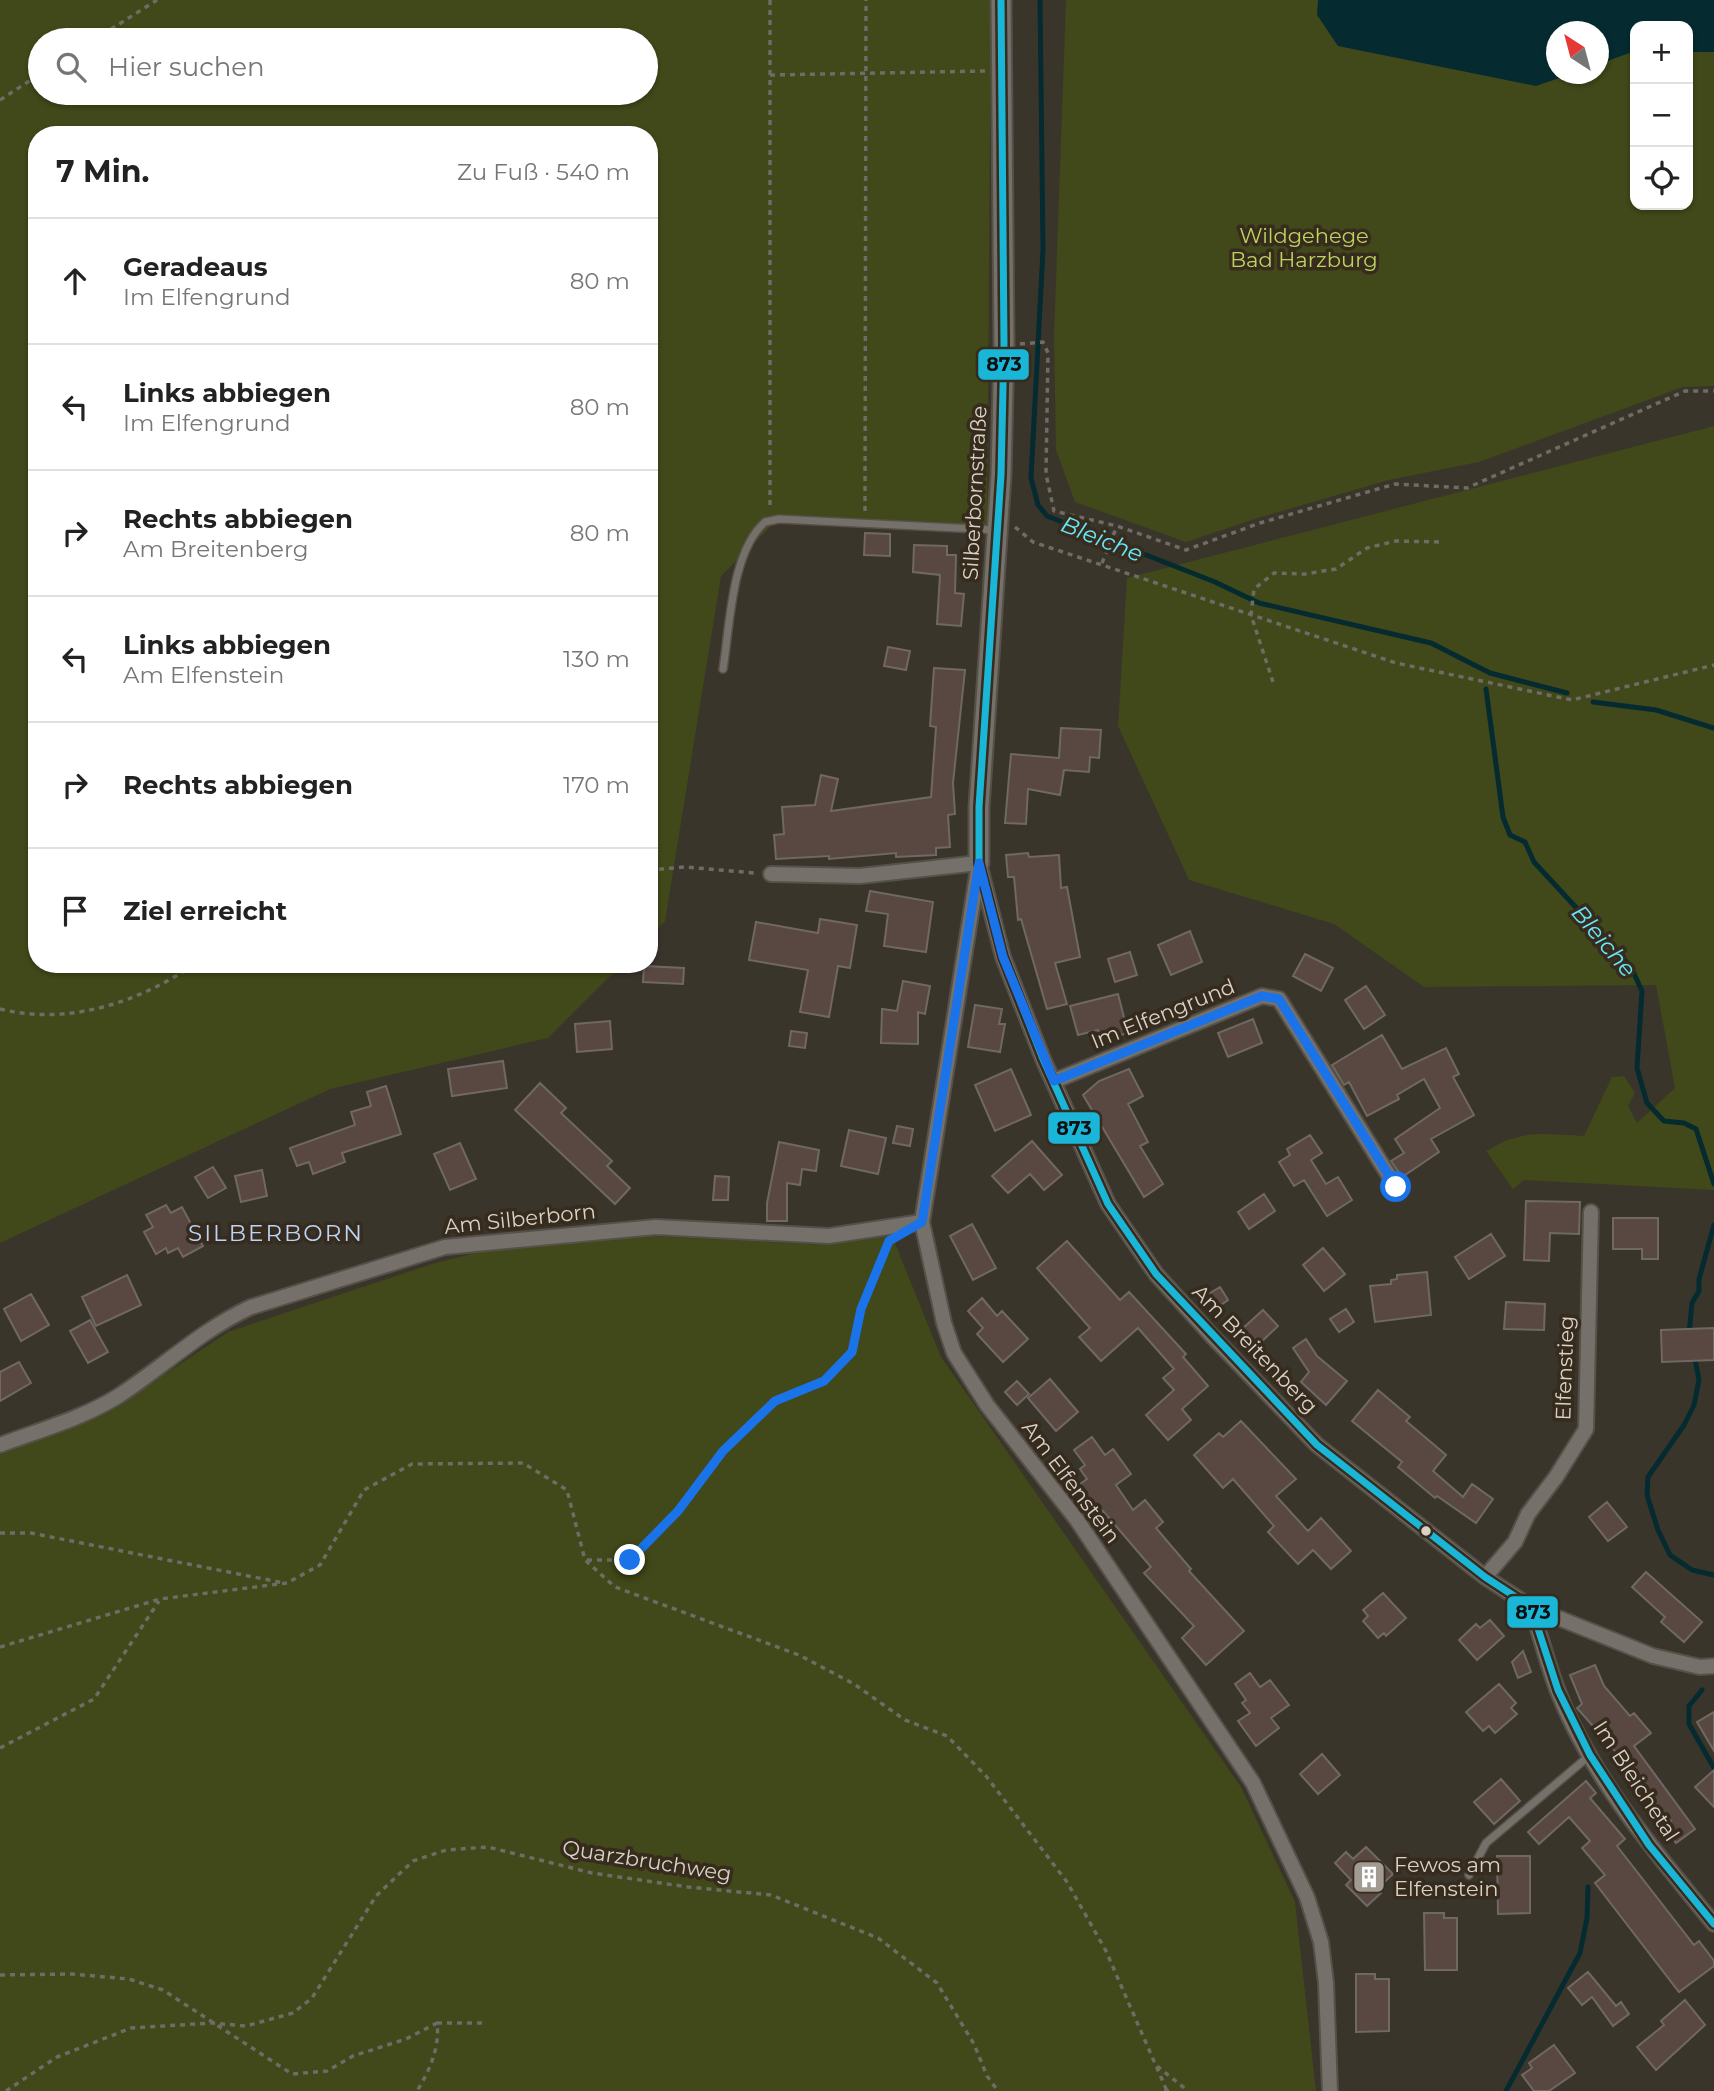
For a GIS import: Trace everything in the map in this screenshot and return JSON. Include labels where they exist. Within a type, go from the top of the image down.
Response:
[{"type":"street","name":"Silberbornstraße","points":[[979,863],[979,807],[998,520],[1004,344],[1001,0]]},
{"type":"street","points":[[771,874],[860,876],[979,863]]},
{"type":"street","name":"Am Breitenberg","points":[[979,863],[1003,957],[1054,1081],[1108,1204],[1156,1274],[1317,1445],[1485,1577],[1531,1607],[1653,1656],[1700,1667],[1714,1666]]},
{"type":"street","name":"Am Elfenstein","points":[[979,863],[922,1222],[940,1310],[954,1353],[987,1405],[1077,1520],[1253,1783],[1307,1897],[1321,1942],[1326,1983],[1330,2091]]},
{"type":"street","name":"Im Elfengrund","points":[[1054,1081],[1262,996],[1271,996],[1279,999],[1396,1187]]},
{"type":"street","name":"Elfenstieg","points":[[1485,1577],[1515,1542],[1528,1514],[1556,1477],[1586,1429],[1591,1212]]},
{"type":"street","name":"Am Silberborn","points":[[0,1445],[79,1416],[118,1396],[232,1316],[445,1247],[656,1227],[829,1236],[922,1222]]},
{"type":"street","name":"Im Bleichetal","points":[[1531,1607],[1558,1690],[1590,1755],[1649,1844],[1714,1924]]},
{"type":"lane","points":[[723,669],[739,567],[755,533],[770,520],[865,524],[998,520]]},
{"type":"lane","points":[[1469,1875],[1486,1843],[1590,1755]]},
{"type":"path","points":[[113,28],[157,0]]},
{"type":"path","points":[[770,0],[770,520]]},
{"type":"path","points":[[865,524],[866,0]]},
{"type":"path","points":[[770,75],[1001,71]]},
{"type":"path","points":[[0,100],[28,82]]},
{"type":"path","points":[[1023,344],[1043,342],[1048,354],[1046,474],[1054,511],[1117,526],[1186,550],[1260,523],[1395,484],[1467,488],[1685,391],[1714,391]]},
{"type":"path","points":[[998,520],[1046,546],[1251,615],[1292,626],[1396,663],[1572,700],[1714,665]]},
{"type":"path","points":[[1102,564],[1117,526]]},
{"type":"path","points":[[1273,682],[1251,615],[1250,603],[1254,589],[1274,573],[1305,574],[1336,569],[1367,548],[1396,541],[1441,542]]},
{"type":"path","points":[[658,869],[685,867],[771,874]]},
{"type":"path","points":[[0,1009],[19,1013],[60,1012],[122,1004],[179,973]]},
{"type":"path","points":[[585,1560],[630,1560],[678,1511],[723,1451],[775,1401],[824,1381],[852,1352],[861,1309],[889,1241],[922,1222]]},
{"type":"path","points":[[0,1647],[160,1600],[288,1583],[320,1564],[364,1490],[412,1464],[523,1463],[567,1490],[585,1560],[615,1587],[799,1655],[854,1684],[905,1720],[947,1736],[986,1776],[1067,1882],[1106,1951],[1166,2091],[1173,2091]]},
{"type":"path","points":[[0,1533],[31,1533],[288,1583]]},
{"type":"path","points":[[0,1748],[94,1699],[160,1600]]},
{"type":"path","name":"Quarzbruchweg","points":[[6,2091],[57,2057],[131,2028],[212,2023],[246,2026],[293,2013],[312,1998],[376,1896],[413,1861],[446,1850],[488,1847],[592,1873],[688,1887],[771,1895],[878,1938],[937,1983],[974,2044],[987,2076],[998,2091]]},
{"type":"path","points":[[0,1975],[72,1974],[129,1979],[163,1990],[292,2074],[327,2071],[353,2056],[406,2039],[437,2023],[486,2024]]},
{"type":"path","points":[[417,2091],[428,2073],[439,2038],[437,2023]]},
{"type":"path","points":[[1157,2066],[1188,2091]]},
{"type":"green space","points":[[0,0],[991,0],[987,533],[774,523],[721,576],[665,921],[658,928],[658,126],[28,126],[28,973],[613,973],[548,1038],[330,1089],[0,1243]]},
{"type":"green space","name":"Wildgehege Bad Harzburg","points":[[1066,0],[1714,0],[1714,386],[1683,387],[1479,462],[1389,480],[1186,542],[1075,502],[1056,450],[1054,336]]},
{"type":"green space","points":[[1714,426],[1714,1190],[1524,1180],[1513,1189],[1486,1151],[1511,1139],[1534,1134],[1584,1136],[1612,1077],[1624,1076],[1635,1093],[1628,1106],[1637,1123],[1675,1088],[1656,985],[1424,987],[1334,924],[1189,880],[1118,726],[1127,578]]},
{"type":"green space","points":[[648,1236],[827,1245],[892,1236],[941,1357],[1241,1787],[1295,1902],[1316,2091],[0,2091],[0,1455],[113,1409],[228,1332],[432,1264],[475,1253]]},
{"type":"water","points":[[1318,0],[1714,0],[1714,52],[1693,52],[1693,21],[1630,21],[1630,53],[1609,60],[1609,21],[1546,21],[1546,83],[1536,86],[1338,46],[1317,15]]},
{"type":"building","points":[[865,533],[890,534],[890,556],[864,555]]},
{"type":"building","points":[[914,545],[947,546],[947,555],[956,555],[955,593],[964,594],[961,626],[937,624],[940,575],[913,572]]},
{"type":"building","points":[[888,647],[910,651],[906,670],[884,666]]},
{"type":"building","points":[[934,668],[965,670],[953,783],[955,814],[948,815],[950,847],[936,848],[936,855],[896,857],[896,853],[829,859],[829,856],[776,859],[774,835],[784,834],[782,807],[815,805],[821,775],[838,779],[831,811],[931,797],[936,727],[930,726]]},
{"type":"building","points":[[1061,728],[1101,730],[1099,758],[1090,757],[1089,772],[1064,770],[1060,795],[1028,789],[1026,824],[1005,823],[1011,754],[1059,758]]},
{"type":"building","points":[[1028,853],[1029,857],[1059,855],[1061,888],[1067,887],[1080,957],[1055,963],[1067,1004],[1047,1009],[1021,919],[1018,920],[1014,877],[1008,877],[1006,855]]},
{"type":"building","points":[[870,891],[933,902],[926,952],[884,946],[888,914],[866,911]]},
{"type":"building","points":[[820,919],[857,925],[850,968],[838,966],[829,1017],[800,1012],[808,970],[749,960],[756,922],[818,933]]},
{"type":"building","points":[[1190,931],[1202,962],[1171,975],[1158,945]]},
{"type":"building","points":[[1130,952],[1137,975],[1115,982],[1108,959]]},
{"type":"building","points":[[1305,954],[1333,968],[1321,991],[1293,976]]},
{"type":"building","points":[[658,967],[684,968],[683,984],[643,982],[644,973],[658,973]]},
{"type":"building","points":[[903,981],[930,986],[925,1014],[918,1012],[918,1044],[881,1043],[882,1009],[897,1011]]},
{"type":"building","points":[[1366,986],[1385,1015],[1364,1029],[1345,1000]]},
{"type":"building","points":[[1118,994],[1128,1033],[1101,1040],[1098,1030],[1078,1035],[1070,1006]]},
{"type":"building","points":[[975,1005],[1002,1009],[999,1024],[1005,1024],[1000,1052],[968,1047]]},
{"type":"building","points":[[1253,1019],[1262,1043],[1228,1057],[1218,1033]]},
{"type":"building","points":[[610,1021],[612,1049],[577,1052],[575,1024]]},
{"type":"building","points":[[791,1031],[807,1033],[805,1048],[789,1046]]},
{"type":"building","points":[[1382,1035],[1402,1069],[1446,1048],[1459,1074],[1453,1077],[1474,1115],[1431,1139],[1439,1152],[1402,1177],[1391,1161],[1404,1153],[1395,1139],[1440,1108],[1424,1079],[1397,1095],[1399,1099],[1367,1116],[1349,1082],[1344,1085],[1332,1065]]},
{"type":"building","points":[[503,1061],[507,1088],[452,1096],[448,1069]]},
{"type":"building","points":[[1011,1069],[1031,1115],[995,1131],[975,1085]]},
{"type":"building","points":[[1129,1069],[1143,1096],[1128,1104],[1148,1142],[1140,1146],[1163,1184],[1144,1197],[1083,1095],[1099,1081]]},
{"type":"building","points":[[540,1083],[566,1108],[561,1113],[612,1161],[607,1166],[630,1188],[615,1204],[515,1110]]},
{"type":"building","points":[[386,1086],[401,1134],[342,1153],[345,1162],[313,1174],[309,1162],[297,1166],[290,1148],[355,1125],[351,1112],[371,1106],[367,1092]]},
{"type":"building","points":[[897,1126],[913,1129],[910,1146],[893,1143]]},
{"type":"building","points":[[849,1130],[886,1138],[878,1174],[841,1166]]},
{"type":"building","points":[[1310,1135],[1322,1153],[1311,1160],[1326,1184],[1338,1177],[1352,1200],[1327,1216],[1304,1180],[1294,1186],[1279,1162],[1290,1155],[1287,1149]]},
{"type":"building","points":[[1032,1141],[1062,1175],[1044,1190],[1030,1174],[1008,1193],[992,1176]]},
{"type":"building","points":[[779,1142],[819,1150],[816,1171],[802,1169],[800,1185],[787,1183],[787,1221],[767,1221],[767,1203]]},
{"type":"building","points":[[460,1143],[476,1179],[450,1190],[434,1154]]},
{"type":"building","points":[[213,1167],[226,1188],[208,1198],[195,1177]]},
{"type":"building","points":[[262,1170],[267,1196],[241,1202],[235,1176]]},
{"type":"building","points":[[715,1176],[729,1177],[728,1200],[713,1200]]},
{"type":"building","points":[[1264,1194],[1275,1211],[1249,1229],[1238,1212]]},
{"type":"building","points":[[1526,1201],[1580,1202],[1579,1234],[1550,1233],[1549,1261],[1524,1260]]},
{"type":"building","points":[[166,1205],[171,1213],[182,1207],[203,1246],[183,1257],[178,1248],[168,1253],[166,1248],[156,1254],[144,1232],[153,1227],[146,1215]]},
{"type":"building","points":[[1613,1218],[1658,1218],[1658,1259],[1642,1259],[1642,1249],[1613,1249]]},
{"type":"building","points":[[972,1224],[996,1268],[973,1280],[950,1236]]},
{"type":"building","points":[[1491,1234],[1505,1256],[1469,1279],[1455,1257]]},
{"type":"building","points":[[1067,1241],[1120,1300],[1129,1292],[1186,1354],[1183,1357],[1208,1386],[1182,1409],[1191,1420],[1168,1440],[1146,1415],[1174,1390],[1163,1378],[1174,1369],[1138,1328],[1101,1361],[1079,1337],[1090,1328],[1037,1268]]},
{"type":"building","points":[[1323,1248],[1345,1274],[1324,1291],[1303,1265]]},
{"type":"building","points":[[1427,1272],[1431,1315],[1375,1322],[1370,1286],[1391,1284],[1391,1280],[1397,1279],[1397,1275]]},
{"type":"building","points":[[127,1275],[141,1305],[96,1326],[82,1297]]},
{"type":"building","points":[[1220,1287],[1228,1300],[1214,1310],[1205,1296]]},
{"type":"building","points":[[31,1294],[49,1325],[21,1341],[4,1309]]},
{"type":"building","points":[[982,1298],[997,1316],[1002,1311],[1028,1339],[1003,1362],[977,1334],[983,1328],[968,1311]]},
{"type":"building","points":[[1506,1302],[1545,1304],[1544,1330],[1504,1329]]},
{"type":"building","points":[[1346,1309],[1354,1322],[1339,1332],[1330,1319]]},
{"type":"building","points":[[1263,1310],[1278,1326],[1257,1346],[1242,1329]]},
{"type":"building","points":[[90,1320],[108,1352],[88,1363],[70,1331]]},
{"type":"building","points":[[1714,1328],[1714,1360],[1662,1362],[1661,1330]]},
{"type":"building","points":[[1306,1339],[1317,1356],[1347,1381],[1326,1405],[1301,1382],[1309,1372],[1293,1348]]},
{"type":"building","points":[[19,1362],[31,1383],[0,1401],[0,1372]]},
{"type":"building","points":[[1050,1379],[1078,1412],[1056,1431],[1028,1398]]},
{"type":"building","points":[[1017,1381],[1029,1394],[1017,1405],[1005,1392]]},
{"type":"building","points":[[1378,1390],[1410,1417],[1406,1421],[1446,1455],[1433,1471],[1463,1497],[1472,1484],[1493,1499],[1476,1523],[1437,1496],[1435,1498],[1398,1467],[1402,1462],[1352,1421]]},
{"type":"building","points":[[1241,1421],[1296,1479],[1276,1496],[1308,1531],[1321,1518],[1351,1551],[1331,1569],[1313,1550],[1298,1564],[1268,1532],[1274,1526],[1233,1479],[1223,1488],[1194,1455],[1219,1433],[1223,1437]]},
{"type":"building","points":[[1092,1437],[1105,1455],[1113,1449],[1131,1474],[1116,1485],[1133,1510],[1145,1500],[1163,1522],[1156,1528],[1191,1569],[1189,1571],[1244,1631],[1206,1665],[1182,1638],[1194,1626],[1144,1573],[1151,1567],[1103,1511],[1096,1515],[1076,1487],[1087,1479],[1080,1469],[1085,1465],[1074,1450]]},
{"type":"building","points":[[1607,1502],[1627,1527],[1608,1541],[1589,1517]]},
{"type":"building","points":[[1646,1572],[1702,1622],[1684,1642],[1661,1622],[1665,1617],[1632,1587]]},
{"type":"building","points":[[1383,1593],[1406,1618],[1386,1636],[1384,1633],[1378,1638],[1363,1621],[1368,1616],[1363,1610]]},
{"type":"building","points":[[1490,1620],[1504,1636],[1477,1660],[1459,1640],[1476,1624],[1480,1628]]},
{"type":"building","points":[[1523,1651],[1531,1672],[1518,1678],[1512,1662]]},
{"type":"building","points":[[1595,1665],[1604,1686],[1630,1716],[1634,1713],[1651,1733],[1634,1746],[1695,1829],[1676,1843],[1664,1826],[1671,1821],[1636,1780],[1639,1778],[1577,1708],[1582,1704],[1570,1675]]},
{"type":"building","points":[[1250,1673],[1260,1687],[1270,1680],[1289,1705],[1271,1718],[1279,1728],[1256,1746],[1238,1721],[1250,1713],[1242,1703],[1246,1700],[1235,1684]]},
{"type":"building","points":[[1499,1684],[1516,1703],[1511,1708],[1517,1714],[1495,1733],[1489,1726],[1483,1731],[1466,1712]]},
{"type":"building","points":[[1714,1712],[1714,1751],[1697,1722]]},
{"type":"building","points":[[1322,1754],[1340,1775],[1318,1794],[1300,1774]]},
{"type":"building","points":[[1714,1770],[1714,1807],[1695,1787]]},
{"type":"building","points":[[1501,1779],[1520,1801],[1494,1824],[1474,1802]]},
{"type":"building","points":[[1586,1781],[1596,1793],[1590,1798],[1625,1839],[1617,1846],[1694,1945],[1699,1941],[1714,1961],[1714,1966],[1679,1992],[1595,1883],[1605,1875],[1582,1848],[1590,1841],[1569,1817],[1539,1844],[1528,1832]]},
{"type":"building","name":"Fewos am Elfenstein","points":[[1366,1847],[1393,1874],[1377,1889],[1381,1893],[1367,1906],[1346,1885],[1351,1880],[1335,1863],[1346,1852],[1353,1859]]},
{"type":"building","points":[[1497,1856],[1530,1856],[1530,1913],[1498,1914]]},
{"type":"building","points":[[1424,1913],[1444,1913],[1444,1918],[1457,1918],[1457,1970],[1425,1970]]},
{"type":"building","points":[[1588,1972],[1616,2006],[1621,2002],[1629,2014],[1613,2026],[1592,1997],[1582,2005],[1568,1988]]},
{"type":"building","points":[[1356,1974],[1375,1974],[1375,1979],[1389,1979],[1389,2031],[1356,2032]]},
{"type":"building","points":[[1685,2000],[1705,2025],[1656,2070],[1637,2047],[1664,2025],[1661,2021]]},
{"type":"building","points":[[1554,2045],[1575,2073],[1549,2091],[1534,2091],[1522,2075],[1532,2068],[1529,2063]]},
{"type":"waterway","name":"Bleiche","points":[[1040,0],[1043,250],[1031,478],[1038,505],[1047,516],[1215,582],[1259,603],[1431,643],[1490,673],[1567,693]]},
{"type":"waterway","name":"Bleiche","points":[[1486,689],[1503,817],[1510,835],[1525,842],[1534,862],[1631,967],[1642,991],[1637,1068],[1647,1103],[1664,1121],[1684,1123],[1696,1129],[1714,1184]]},
{"type":"waterway","points":[[1593,702],[1656,710],[1714,728]]},
{"type":"waterway","name":"Bleiche","points":[[1689,1334],[1692,1303],[1699,1291],[1699,1279],[1714,1225]]},
{"type":"waterway","name":"Bleiche","points":[[1694,1354],[1699,1380],[1694,1405],[1684,1425],[1648,1477],[1647,1495],[1658,1530],[1670,1555],[1692,1570],[1714,1575]]},
{"type":"waterway","name":"Bleiche","points":[[1702,1690],[1689,1706],[1689,1724],[1714,1768]]},
{"type":"waterway","points":[[1506,2091],[1580,1953],[1587,1918],[1588,1887]]},
{"type":"transit line","name":"873","points":[[1001,0],[1004,344],[1001,475],[979,807],[979,863],[1003,957],[1043,1059],[1108,1204],[1156,1274],[1317,1445],[1485,1577],[1531,1607],[1558,1690],[1590,1755],[1649,1845],[1714,1924]]},
{"type":"place","name":"Fewos am Elfenstein","points":[[1369,1877]]},
{"type":"district","name":"SILBERBORN","points":[[276,1233]]},
{"type":"route","points":[[630,1560],[678,1511],[723,1451],[775,1401],[824,1381],[852,1352],[861,1309],[889,1241],[922,1222],[979,863],[1003,957],[1054,1081],[1262,996],[1271,996],[1279,999],[1396,1187]]}]
